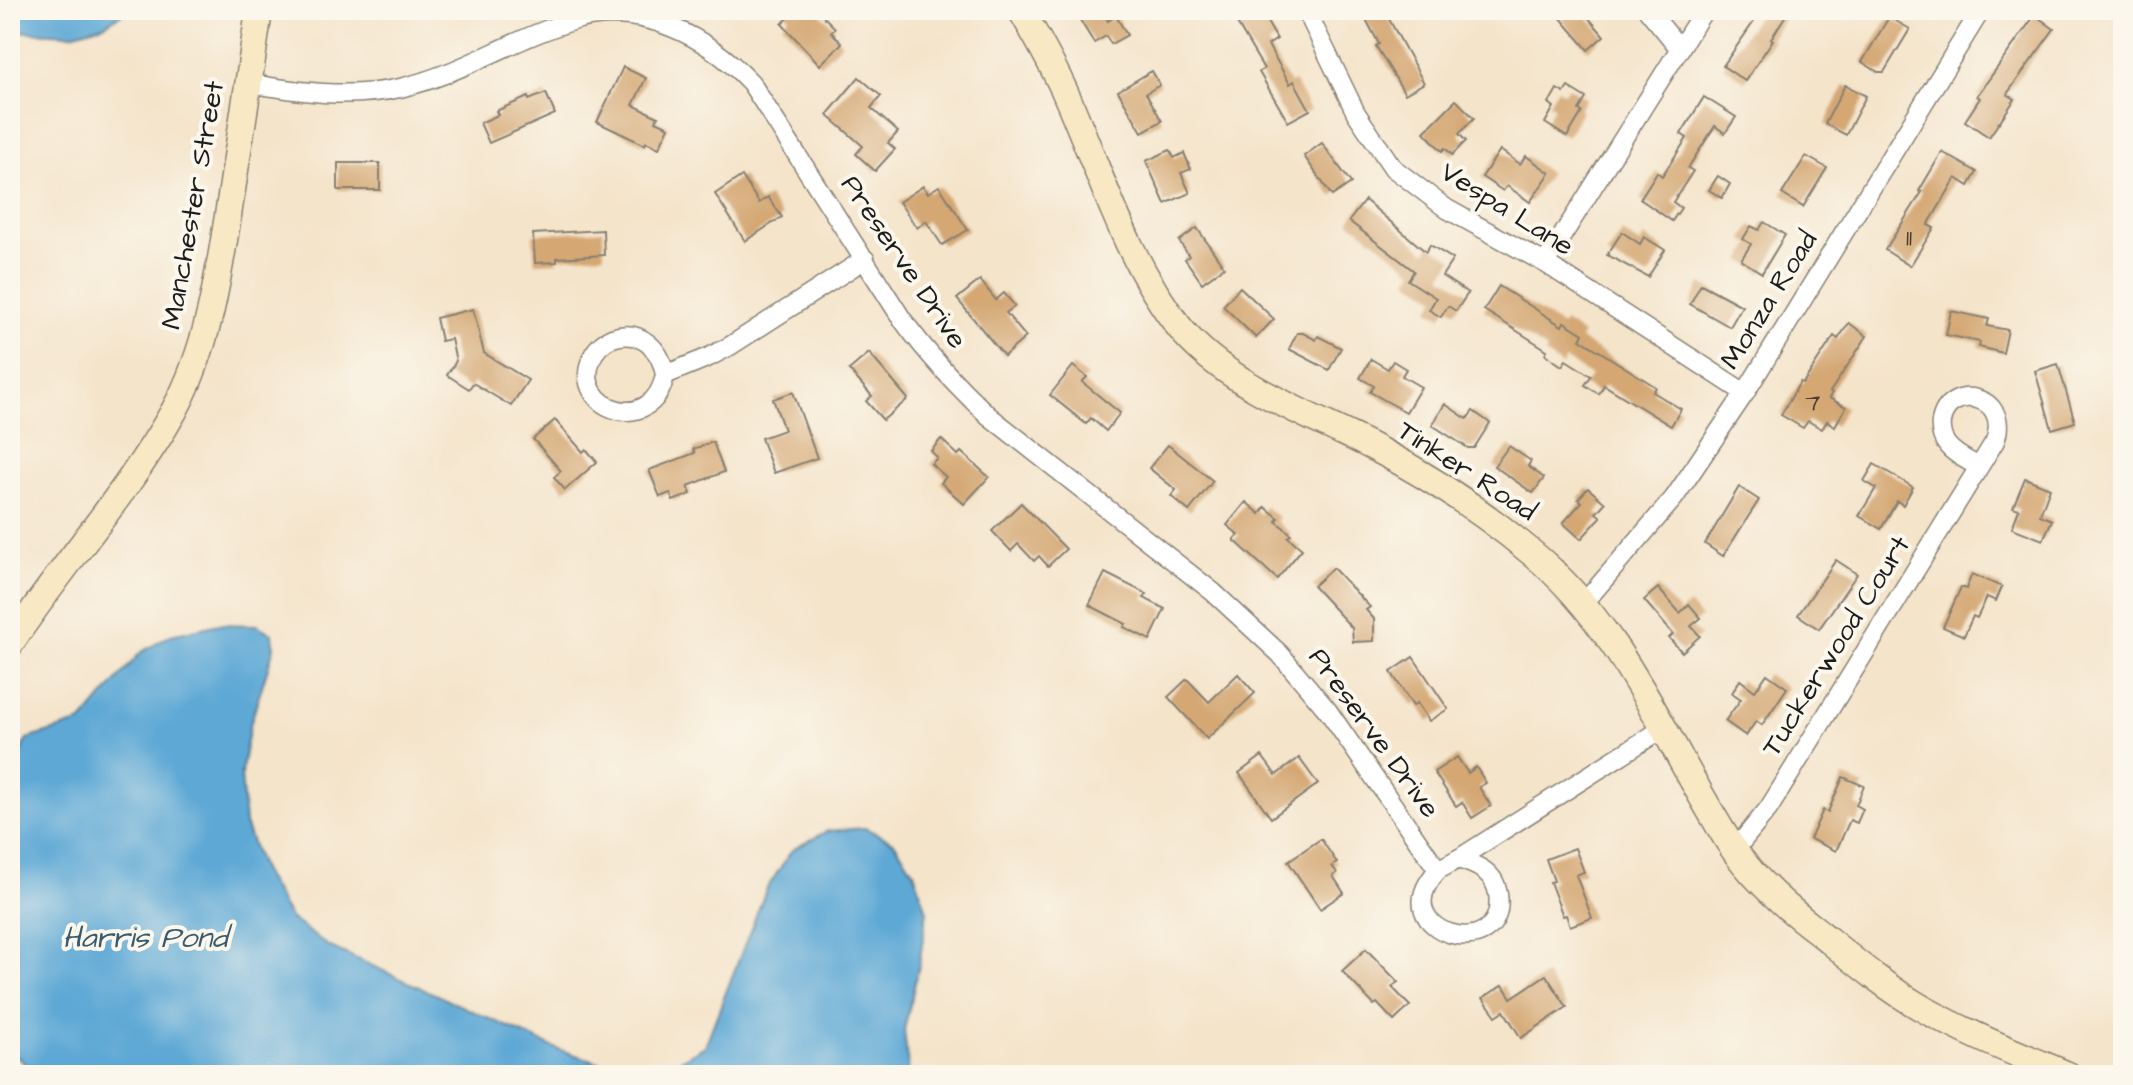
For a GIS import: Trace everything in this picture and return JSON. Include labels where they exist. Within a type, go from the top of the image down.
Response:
[{"type":"street","name":"Manchester Street","points":[[10,644],[151,448],[193,370],[212,306],[259,10]]},
{"type":"street","name":"Tinker Road","points":[[1021,10],[1066,95],[1135,259],[1157,297],[1184,333],[1217,363],[1254,387],[1384,453],[1467,502],[1536,555],[1583,604],[1626,663],[1734,851],[1792,912],[1881,981],[1958,1028],[2068,1075]]},
{"type":"street","name":"Vespa Lane","points":[[1306,10],[1356,113],[1393,168],[1447,209],[1545,263],[1745,393]]},
{"type":"street","points":[[1648,10],[1680,49]]},
{"type":"street","points":[[1545,263],[1704,10]]},
{"type":"street","name":"Monza Road","points":[[1583,604],[1674,498],[1745,393],[1981,10]]},
{"type":"street","name":"Preserve Drive","points":[[248,83],[321,94],[373,93],[447,74],[579,19],[616,17],[661,23],[701,40],[719,52],[751,83],[902,319],[928,354],[989,416],[1213,592],[1280,654],[1328,711],[1438,870]]},
{"type":"street","points":[[665,375],[657,350],[635,336],[609,339],[598,347],[588,371],[589,383],[602,403],[624,412],[638,410],[657,397],[665,375],[730,346],[865,259]]},
{"type":"street","name":"Tuckerwood Court","points":[[1734,851],[1769,808],[1979,467]]},
{"type":"street","points":[[1458,859],[1484,869],[1497,890],[1499,902],[1489,925],[1479,932],[1455,936],[1443,933],[1426,915],[1424,890],[1438,870],[1662,729]]},
{"type":"water","points":[[10,10],[128,10],[104,25],[71,34],[10,31]]},
{"type":"water","name":"Harris Pond","points":[[219,624],[257,625],[272,634],[274,648],[250,725],[241,774],[245,824],[263,872],[290,918],[328,946],[557,1049],[617,1068],[671,1065],[705,1046],[766,890],[792,850],[827,831],[865,828],[894,842],[914,872],[927,911],[904,1030],[909,1075],[37,1075],[10,1050],[10,769],[27,739],[82,722],[140,653],[171,635]]},
{"type":"building","points":[[781,10],[817,10],[835,28],[831,32],[842,43],[820,65],[782,24],[789,17]]},
{"type":"building","points":[[1085,10],[1102,10],[1108,21],[1116,16],[1127,35],[1111,44],[1106,36],[1094,43],[1077,15]]},
{"type":"building","points":[[1229,10],[1260,10],[1277,39],[1268,45],[1290,84],[1294,81],[1310,110],[1288,122],[1259,72],[1264,69]]},
{"type":"building","points":[[1361,10],[1384,10],[1424,83],[1405,94],[1376,46],[1379,44]]},
{"type":"building","points":[[1554,10],[1582,10],[1604,36],[1588,50]]},
{"type":"building","points":[[1762,10],[1789,10],[1745,81],[1723,66]]},
{"type":"building","points":[[2035,15],[2054,29],[2007,94],[2015,99],[1989,137],[1965,121],[1980,98],[1977,96]]},
{"type":"building","points":[[1889,17],[1910,29],[1884,72],[1878,72],[1862,62]]},
{"type":"building","points":[[623,67],[646,78],[633,105],[658,117],[656,121],[669,127],[659,148],[646,142],[645,145],[597,122]]},
{"type":"building","points":[[1152,71],[1160,85],[1146,93],[1162,121],[1142,132],[1118,91]]},
{"type":"building","points":[[859,77],[881,96],[871,108],[898,132],[888,143],[895,149],[875,171],[856,154],[863,146],[827,115]]},
{"type":"building","points":[[1845,85],[1866,96],[1846,135],[1825,124]]},
{"type":"building","points":[[1568,87],[1586,98],[1579,110],[1582,112],[1567,137],[1545,123],[1554,107],[1549,103],[1557,89],[1564,93]]},
{"type":"building","points":[[546,93],[555,114],[489,143],[480,123],[498,115],[496,111]]},
{"type":"building","points":[[1704,97],[1736,117],[1725,133],[1715,126],[1688,168],[1693,171],[1673,202],[1681,208],[1672,221],[1640,199],[1657,172],[1662,176],[1687,138],[1681,134]]},
{"type":"building","points":[[1456,100],[1474,118],[1459,134],[1466,141],[1452,155],[1445,148],[1442,151],[1424,132]]},
{"type":"building","points":[[1322,143],[1351,183],[1332,196],[1304,156]]},
{"type":"building","points":[[1170,150],[1174,158],[1184,153],[1191,169],[1181,173],[1190,193],[1165,204],[1146,161]]},
{"type":"building","points":[[1500,150],[1520,164],[1526,156],[1550,173],[1530,202],[1507,186],[1503,191],[1482,177]]},
{"type":"building","points":[[1942,152],[1977,172],[1969,186],[1956,178],[1928,225],[1934,228],[1910,266],[1885,250],[1922,192],[1919,191]]},
{"type":"building","points":[[1806,156],[1827,168],[1803,207],[1782,194]]},
{"type":"building","points":[[338,163],[380,163],[380,190],[338,190]]},
{"type":"building","points":[[742,176],[759,203],[768,197],[782,217],[745,241],[715,194]]},
{"type":"building","points":[[1718,176],[1730,184],[1722,198],[1709,190]]},
{"type":"building","points":[[923,186],[928,193],[939,186],[968,230],[942,245],[926,221],[917,228],[899,202]]},
{"type":"building","points":[[1365,200],[1426,252],[1430,245],[1453,259],[1442,276],[1468,293],[1456,311],[1448,306],[1441,317],[1429,310],[1436,298],[1408,280],[1414,271],[1349,221]]},
{"type":"building","points":[[1764,222],[1785,235],[1762,273],[1741,260],[1751,244],[1743,239],[1751,226],[1759,230]]},
{"type":"building","points":[[1197,228],[1224,267],[1202,283],[1185,259],[1189,256],[1179,241]]},
{"type":"building","points":[[603,230],[604,255],[557,258],[557,262],[535,263],[533,234]]},
{"type":"building","points":[[1622,232],[1640,244],[1644,237],[1665,250],[1648,277],[1607,255]]},
{"type":"building","points":[[980,280],[996,300],[1004,293],[1015,306],[1006,313],[1026,337],[1004,356],[957,299]]},
{"type":"building","points":[[1701,284],[1742,306],[1730,327],[1690,304]]},
{"type":"building","points":[[1499,286],[1562,326],[1564,322],[1583,334],[1580,339],[1656,387],[1653,392],[1681,409],[1671,426],[1604,385],[1599,394],[1585,385],[1591,376],[1566,360],[1562,366],[1545,354],[1547,350],[1484,310]]},
{"type":"building","points":[[1240,287],[1274,319],[1256,338],[1223,306]]},
{"type":"building","points":[[473,309],[484,353],[528,380],[511,406],[473,383],[469,389],[447,375],[456,361],[451,339],[441,341],[436,318]]},
{"type":"building","points":[[1951,311],[1989,319],[1987,326],[2008,330],[2003,353],[1979,347],[1980,342],[1946,335]]},
{"type":"building","points":[[1849,323],[1867,336],[1830,392],[1829,398],[1846,407],[1835,426],[1827,421],[1822,429],[1808,421],[1803,428],[1781,415],[1800,382],[1803,383],[1834,336],[1838,339]]},
{"type":"building","points":[[1297,333],[1316,340],[1318,336],[1341,348],[1329,370],[1289,349]]},
{"type":"building","points":[[869,353],[908,399],[883,420],[866,401],[872,396],[849,370]]},
{"type":"building","points":[[1371,359],[1388,369],[1393,361],[1406,369],[1402,376],[1421,387],[1406,412],[1370,392],[1374,386],[1360,378]]},
{"type":"building","points":[[2058,364],[2075,422],[2052,429],[2035,371]]},
{"type":"building","points":[[1073,366],[1087,377],[1082,382],[1120,413],[1106,431],[1091,418],[1086,424],[1050,395]]},
{"type":"building","points":[[793,392],[817,458],[774,473],[761,438],[784,430],[773,399]]},
{"type":"building","points":[[1445,404],[1467,419],[1473,411],[1490,423],[1474,448],[1468,448],[1432,425]]},
{"type":"building","points":[[555,420],[583,452],[586,449],[597,462],[565,490],[554,477],[561,471],[533,439]]},
{"type":"building","points":[[941,439],[989,477],[964,504],[941,483],[946,477],[931,464],[937,458],[931,451]]},
{"type":"building","points":[[713,442],[724,472],[688,486],[691,494],[673,501],[670,493],[660,497],[649,470],[695,453],[693,449]]},
{"type":"building","points":[[1168,445],[1213,481],[1189,511],[1171,496],[1176,490],[1149,468]]},
{"type":"building","points":[[1509,446],[1531,461],[1528,466],[1544,478],[1533,493],[1494,466]]},
{"type":"building","points":[[1874,464],[1913,487],[1903,505],[1897,501],[1881,529],[1859,516],[1876,488],[1864,481]]},
{"type":"building","points":[[2025,478],[2050,488],[2040,515],[2052,520],[2043,540],[2012,528],[2019,509],[2013,507]]},
{"type":"building","points":[[1739,487],[1759,500],[1723,556],[1705,544]]},
{"type":"building","points":[[1588,488],[1605,503],[1596,513],[1601,517],[1581,539],[1563,523],[1582,502],[1578,499]]},
{"type":"building","points":[[1246,502],[1260,514],[1265,507],[1279,518],[1276,521],[1302,549],[1277,579],[1234,540],[1239,535],[1227,525]]},
{"type":"building","points":[[1021,503],[1066,549],[1048,566],[1039,556],[1034,561],[1018,544],[1011,551],[992,531]]},
{"type":"building","points":[[1836,560],[1857,574],[1819,629],[1798,615]]},
{"type":"building","points":[[1333,568],[1370,607],[1366,610],[1374,619],[1374,641],[1353,642],[1352,628],[1313,586]]},
{"type":"building","points":[[1105,573],[1147,594],[1144,598],[1165,609],[1150,640],[1089,605]]},
{"type":"building","points":[[1972,574],[2002,587],[1996,601],[1987,597],[1977,618],[1973,616],[1964,636],[1943,627],[1961,587],[1966,589]]},
{"type":"building","points":[[1658,588],[1680,613],[1689,604],[1701,618],[1691,626],[1700,636],[1682,652],[1669,638],[1673,634],[1644,600]]},
{"type":"building","points":[[1413,657],[1448,709],[1429,721],[1417,703],[1413,706],[1391,672]]},
{"type":"building","points":[[1238,674],[1255,693],[1207,739],[1168,697],[1187,679],[1209,702]]},
{"type":"building","points":[[1767,674],[1787,688],[1762,725],[1756,721],[1746,736],[1725,721],[1741,699],[1732,693],[1740,680],[1755,691]]},
{"type":"building","points":[[1262,756],[1276,775],[1299,758],[1318,784],[1271,818],[1239,773]]},
{"type":"building","points":[[1457,757],[1468,773],[1476,767],[1486,783],[1479,787],[1491,806],[1472,818],[1462,802],[1456,806],[1434,772]]},
{"type":"building","points":[[1843,777],[1864,786],[1856,805],[1863,809],[1857,823],[1850,820],[1836,851],[1810,839],[1823,810],[1828,812]]},
{"type":"building","points":[[1321,839],[1337,863],[1332,866],[1337,873],[1333,876],[1344,893],[1320,909],[1288,861]]},
{"type":"building","points":[[1575,848],[1584,872],[1576,875],[1592,918],[1570,926],[1550,882],[1554,881],[1546,859]]},
{"type":"building","points":[[1366,949],[1398,982],[1392,987],[1410,1006],[1394,1021],[1342,971]]},
{"type":"building","points":[[1546,975],[1567,1007],[1521,1038],[1504,1011],[1496,1016],[1483,998],[1503,985],[1511,998]]}]
